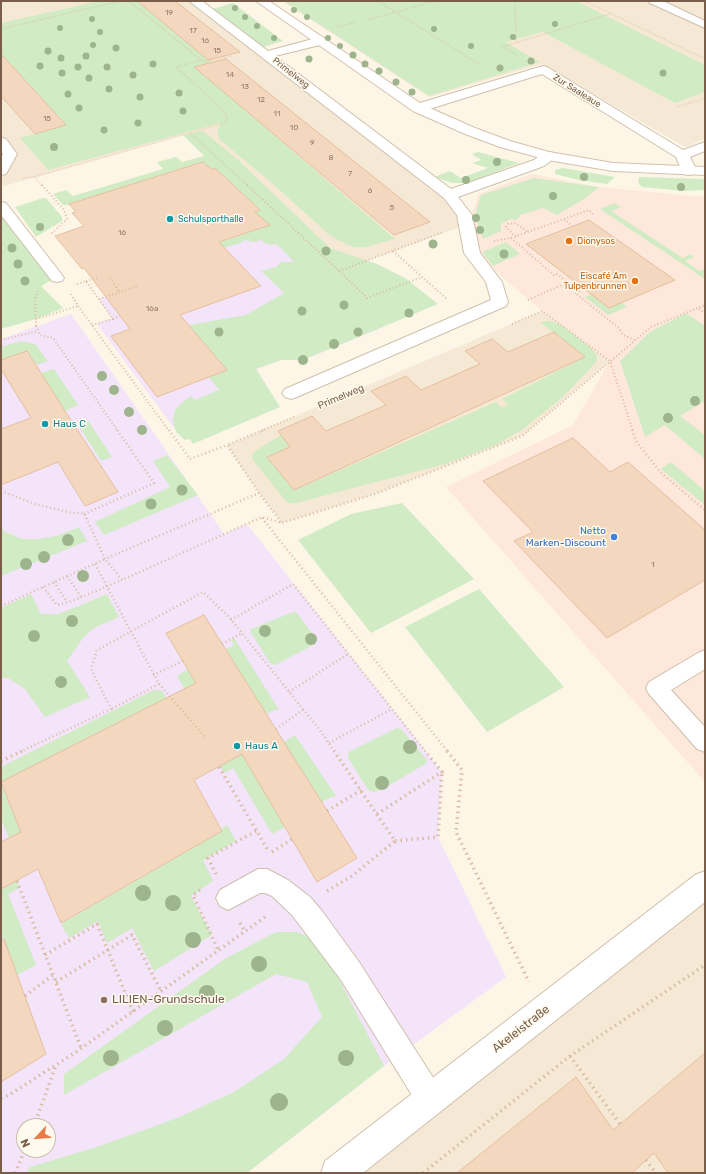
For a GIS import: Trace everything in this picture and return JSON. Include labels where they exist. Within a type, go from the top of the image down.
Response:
[{"type":"street","name":"Primelweg","points":[[195,1],[449,195],[464,216],[472,253],[494,282],[500,302],[291,393]]},
{"type":"street","points":[[262,1],[418,108],[470,131],[505,144],[548,156],[613,168],[705,171]]},
{"type":"street","points":[[654,1],[705,25]]},
{"type":"street","name":"Primelweg","points":[[267,55],[320,41]]},
{"type":"street","name":"Zur Saaleaue","points":[[418,108],[502,81],[543,70],[682,155]]},
{"type":"street","points":[[1,142],[10,154],[1,171]]},
{"type":"street","points":[[688,171],[688,167],[682,155],[705,146]]},
{"type":"street","points":[[449,195],[538,162],[548,156]]},
{"type":"street","name":"Akeleistraße","points":[[337,1173],[705,885]]},
{"type":"lane","points":[[1,206],[57,278]]},
{"type":"lane","points":[[705,659],[656,688],[705,742]]},
{"type":"lane","points":[[228,898],[258,881],[267,881],[280,888],[301,906],[350,971],[431,1100]]},
{"type":"path","points":[[1,28],[120,1]]},
{"type":"path","points":[[129,1],[201,60],[207,62],[231,56]]},
{"type":"path","points":[[383,1],[379,2],[495,74],[502,81]]},
{"type":"path","points":[[367,20],[436,1]]},
{"type":"path","points":[[514,1],[516,43]]},
{"type":"path","points":[[585,1],[704,58]]},
{"type":"path","points":[[502,47],[611,14]]},
{"type":"path","points":[[20,179],[34,177],[225,123],[227,118],[225,112],[176,67],[201,60]]},
{"type":"path","points":[[677,107],[705,98]]},
{"type":"path","points":[[190,133],[367,298],[422,277]]},
{"type":"path","points":[[34,177],[63,208],[67,219],[50,235]]},
{"type":"path","points":[[488,242],[516,237],[589,210],[594,215]]},
{"type":"path","points":[[563,219],[572,226]]},
{"type":"path","points":[[516,237],[506,227],[508,224],[516,223],[528,232]]},
{"type":"path","points":[[339,271],[444,232]]},
{"type":"path","points":[[511,238],[554,275],[557,274],[579,291],[575,293],[619,328],[623,335],[635,340]]},
{"type":"path","points":[[393,251],[466,316]]},
{"type":"path","points":[[1,491],[35,504],[72,513],[84,514],[154,483],[53,338],[40,335],[38,331],[36,326],[35,300],[40,285],[57,278]]},
{"type":"path","points":[[74,285],[97,278]]},
{"type":"path","points":[[110,278],[119,292]]},
{"type":"path","points":[[86,281],[112,319]]},
{"type":"path","points":[[528,300],[568,282]]},
{"type":"path","points":[[99,299],[138,286]]},
{"type":"path","points":[[68,287],[78,306],[92,326],[190,459],[299,415]]},
{"type":"path","points":[[43,587],[57,605],[67,602],[122,580],[262,517],[282,523],[375,494],[522,436],[651,327],[705,305]]},
{"type":"path","points":[[36,319],[78,306]]},
{"type":"path","points":[[698,308],[705,313]]},
{"type":"path","points":[[507,326],[542,311],[610,361],[636,442],[660,472],[705,510]]},
{"type":"path","points":[[92,326],[120,316]]},
{"type":"path","points":[[1,340],[38,331]]},
{"type":"path","points":[[227,445],[259,493],[282,523]]},
{"type":"path","points":[[1,606],[105,559],[259,493]]},
{"type":"path","points":[[84,514],[105,559],[122,580]]},
{"type":"path","points":[[262,517],[462,770],[456,832],[543,1011]]},
{"type":"path","points":[[95,564],[131,630],[153,675],[205,737]]},
{"type":"path","points":[[67,576],[81,597]]},
{"type":"path","points":[[54,582],[67,602]]},
{"type":"path","points":[[1,1098],[9,1095],[81,1048],[266,916],[301,906],[352,876],[395,841],[438,837],[442,772],[293,584],[231,620]]},
{"type":"path","points":[[111,709],[91,669],[97,650],[131,630],[203,592],[231,620],[304,709],[395,841]]},
{"type":"path","points":[[222,644],[242,633]]},
{"type":"path","points":[[289,692],[348,654]]},
{"type":"path","points":[[153,675],[183,661]]},
{"type":"path","points":[[1,761],[111,709],[159,684]]},
{"type":"path","points":[[276,729],[304,709]]},
{"type":"path","points":[[329,744],[392,709]]},
{"type":"path","points":[[219,766],[270,854],[292,839]]},
{"type":"path","points":[[377,814],[442,772]]},
{"type":"path","points":[[328,811],[360,790]]},
{"type":"path","points":[[18,881],[81,1048]]},
{"type":"path","points":[[45,955],[96,924],[133,1012]]},
{"type":"path","points":[[56,982],[132,935],[160,992]]},
{"type":"path","points":[[424,1173],[570,1056],[705,965]]},
{"type":"path","points":[[25,996],[53,975]]},
{"type":"path","points":[[570,1056],[620,1124]]},
{"type":"path","points":[[37,1118],[56,1064]]},
{"type":"path","points":[[14,1173],[21,1158]]},
{"type":"path","points":[[646,1160],[656,1173]]},
{"type":"shaded area","points":[[1,1],[191,1],[449,195],[466,225],[339,271],[190,133],[1,187]]},
{"type":"shaded area","points":[[282,1],[705,1],[705,139],[685,147],[542,64],[429,97]]},
{"type":"shaded area","points":[[532,174],[599,187],[705,196],[705,782],[446,487],[573,425],[610,361],[542,311],[502,277],[481,255],[472,213],[479,194]]},
{"type":"shaded area","points":[[270,225],[384,327],[303,360],[281,360],[256,369],[269,389],[174,428],[97,324],[112,318],[99,299],[138,286]]},
{"type":"shaded area","points":[[542,311],[610,361],[522,436],[375,494],[282,523],[259,493],[227,445]]},
{"type":"shaded area","points":[[71,314],[224,534],[247,524],[442,772],[438,837],[506,977],[384,1066],[247,1173],[1,1173],[1,339]]},
{"type":"shaded area","points":[[705,879],[705,1173],[320,1173]]},
{"type":"green space","points":[[99,1],[137,1],[212,63],[251,115],[395,239],[366,247],[353,247],[332,237],[265,177],[220,140],[217,133],[221,123],[48,170],[20,138],[66,125],[6,59],[1,61],[1,23]]},
{"type":"green space","points":[[284,1],[576,1],[705,65],[705,92],[675,103],[543,32],[505,42],[540,62],[429,96]]},
{"type":"green space","points":[[233,3],[283,41],[263,47],[212,9]]},
{"type":"green space","points":[[203,131],[236,158],[330,248],[377,264],[405,278],[438,304],[303,360],[281,360],[256,369],[280,407],[193,444],[190,439],[185,440],[176,432],[173,422],[174,413],[179,405],[191,396],[195,400],[219,390],[209,377],[227,370],[189,325],[246,315],[284,293],[261,271],[277,267],[280,262],[293,262],[292,260],[277,244],[269,245],[260,240],[254,242],[245,240],[239,244],[176,265],[130,274],[269,225],[255,212],[260,210],[215,169],[212,170],[203,162],[70,204],[71,205],[63,205],[53,194],[66,190],[73,196],[163,169],[157,162],[176,157],[182,162],[204,156],[183,135]]},
{"type":"green space","points":[[478,152],[519,163],[467,183],[452,183],[434,177],[450,171],[461,178],[488,168],[472,163],[481,160],[472,154]]},
{"type":"green space","points":[[563,168],[615,177],[607,184],[579,180],[555,174],[555,170]]},
{"type":"green space","points":[[639,177],[705,179],[705,190],[684,191],[642,187],[638,183]]},
{"type":"green space","points":[[534,178],[599,187],[584,199],[557,215],[543,208],[521,215],[516,220],[510,219],[501,224],[501,231],[483,239],[475,215],[481,195]]},
{"type":"green space","points":[[46,198],[62,217],[62,221],[36,237],[15,207]]},
{"type":"green space","points":[[615,203],[621,207],[611,211],[683,258],[691,254],[694,257],[685,261],[699,271],[705,269],[705,279],[600,209]]},
{"type":"green space","points":[[1,206],[52,280],[41,286],[63,308],[36,319],[1,329]]},
{"type":"green space","points":[[506,242],[520,254],[493,266],[482,252]]},
{"type":"green space","points":[[592,294],[621,302],[627,307],[608,315],[585,297]]},
{"type":"green space","points":[[686,313],[705,326],[705,401],[680,416],[705,435],[705,459],[665,425],[645,437],[620,361],[650,332]]},
{"type":"green space","points":[[544,321],[560,324],[590,347],[597,355],[597,361],[564,396],[523,429],[496,445],[445,464],[296,503],[289,503],[285,500],[253,460],[252,457],[254,452],[281,435],[292,447],[267,457],[295,490],[496,402],[502,408],[508,404],[502,399],[585,357],[541,323]]},
{"type":"green space","points":[[21,341],[35,344],[48,361],[37,365],[27,351],[1,360],[1,347]]},
{"type":"green space","points":[[54,369],[78,405],[65,411],[41,373]]},
{"type":"green space","points":[[89,422],[112,457],[101,461],[79,426]]},
{"type":"green space","points":[[167,455],[198,495],[104,535],[95,522],[170,487],[153,461]]},
{"type":"green space","points":[[671,462],[705,491],[705,505],[661,469]]},
{"type":"green space","points":[[402,503],[474,579],[371,633],[298,540],[351,514]]},
{"type":"green space","points":[[1,526],[4,531],[22,539],[39,539],[56,536],[79,527],[87,541],[1,576]]},
{"type":"green space","points":[[479,589],[564,687],[487,732],[405,627]]},
{"type":"green space","points":[[31,594],[41,614],[59,614],[107,594],[119,617],[94,628],[83,638],[67,661],[90,697],[45,717],[25,689],[8,678],[1,678],[1,608]]},
{"type":"green space","points":[[293,612],[297,613],[317,640],[315,644],[275,665],[270,663],[250,631],[251,629]]},
{"type":"green space","points":[[234,638],[279,710],[274,710],[266,714],[226,649],[234,645],[231,640]]},
{"type":"green space","points":[[188,669],[222,728],[211,734],[177,676]]},
{"type":"green space","points":[[154,690],[162,691],[193,743],[156,703],[1,782],[1,767]]},
{"type":"green space","points":[[397,728],[401,729],[427,760],[425,764],[383,789],[373,792],[368,790],[348,758],[349,752]]},
{"type":"green space","points":[[295,735],[336,796],[334,798],[333,796],[322,802],[284,742]]},
{"type":"green space","points":[[242,754],[285,827],[272,834],[233,768],[224,773],[220,766]]},
{"type":"green space","points":[[1,784],[21,832],[9,838],[1,819]]},
{"type":"green space","points":[[227,825],[236,841],[203,860],[213,881],[191,896],[212,935],[154,971],[132,928],[107,943],[98,921],[69,938],[61,924],[222,831],[221,829]]},
{"type":"green space","points":[[17,881],[19,888],[8,894],[36,965],[17,975],[1,932],[1,889]]},
{"type":"green space","points":[[276,932],[297,932],[311,938],[327,956],[384,1066],[247,1173],[26,1173],[30,1167],[100,1146],[177,1118],[234,1092],[284,1059],[322,1017],[307,982],[276,974],[64,1095],[64,1074],[226,958]]},
{"type":"building","points":[[137,1],[175,1],[240,52],[208,60]]},
{"type":"building","points":[[1,54],[66,125],[35,134],[1,96]]},
{"type":"building","points":[[226,59],[430,222],[394,235],[194,67]]},
{"type":"building","points":[[203,162],[212,170],[215,168],[260,210],[255,212],[270,225],[219,242],[261,286],[180,315],[227,370],[157,397],[111,336],[130,329],[84,268],[82,269],[55,236],[84,226],[72,213],[76,212],[69,204]]},
{"type":"building","points":[[589,220],[675,280],[609,308],[526,244]]},
{"type":"building","points":[[554,332],[585,357],[294,490],[267,457],[290,447],[278,431],[312,416],[326,431],[386,405],[371,391],[406,376],[421,390],[480,364],[465,351],[492,339],[508,352]]},
{"type":"building","name":"Haus C","points":[[27,351],[118,492],[85,506],[58,462],[1,485],[1,429],[31,418],[1,369],[1,360]]},
{"type":"building","name":"Netto Marken-Discount","points":[[573,438],[610,472],[628,462],[705,530],[705,580],[607,638],[514,541],[533,532],[483,481]]},
{"type":"building","points":[[204,615],[357,858],[317,882],[242,754],[194,780],[222,831],[61,923],[38,869],[1,889],[1,842],[21,832],[1,782],[196,683],[166,633]]},
{"type":"building","points":[[1,939],[4,939],[46,1054],[1,1082]]},
{"type":"building","points":[[705,1053],[705,1173],[668,1173],[654,1153],[632,1173],[457,1173],[576,1077],[613,1130]]},
{"type":"place","name":"Schulsporthalle","points":[[170,219]]},
{"type":"place","name":"Dionysos","points":[[569,241]]},
{"type":"place","name":"Eiscafé Am Tulpenbrunnen","points":[[635,281]]},
{"type":"place","name":"Haus C","points":[[45,424]]},
{"type":"place","name":"Netto Marken-Discount","points":[[614,537]]},
{"type":"place","name":"Haus A","points":[[237,746]]},
{"type":"place","name":"LILIEN-Grundschule","points":[[104,1000]]}]
